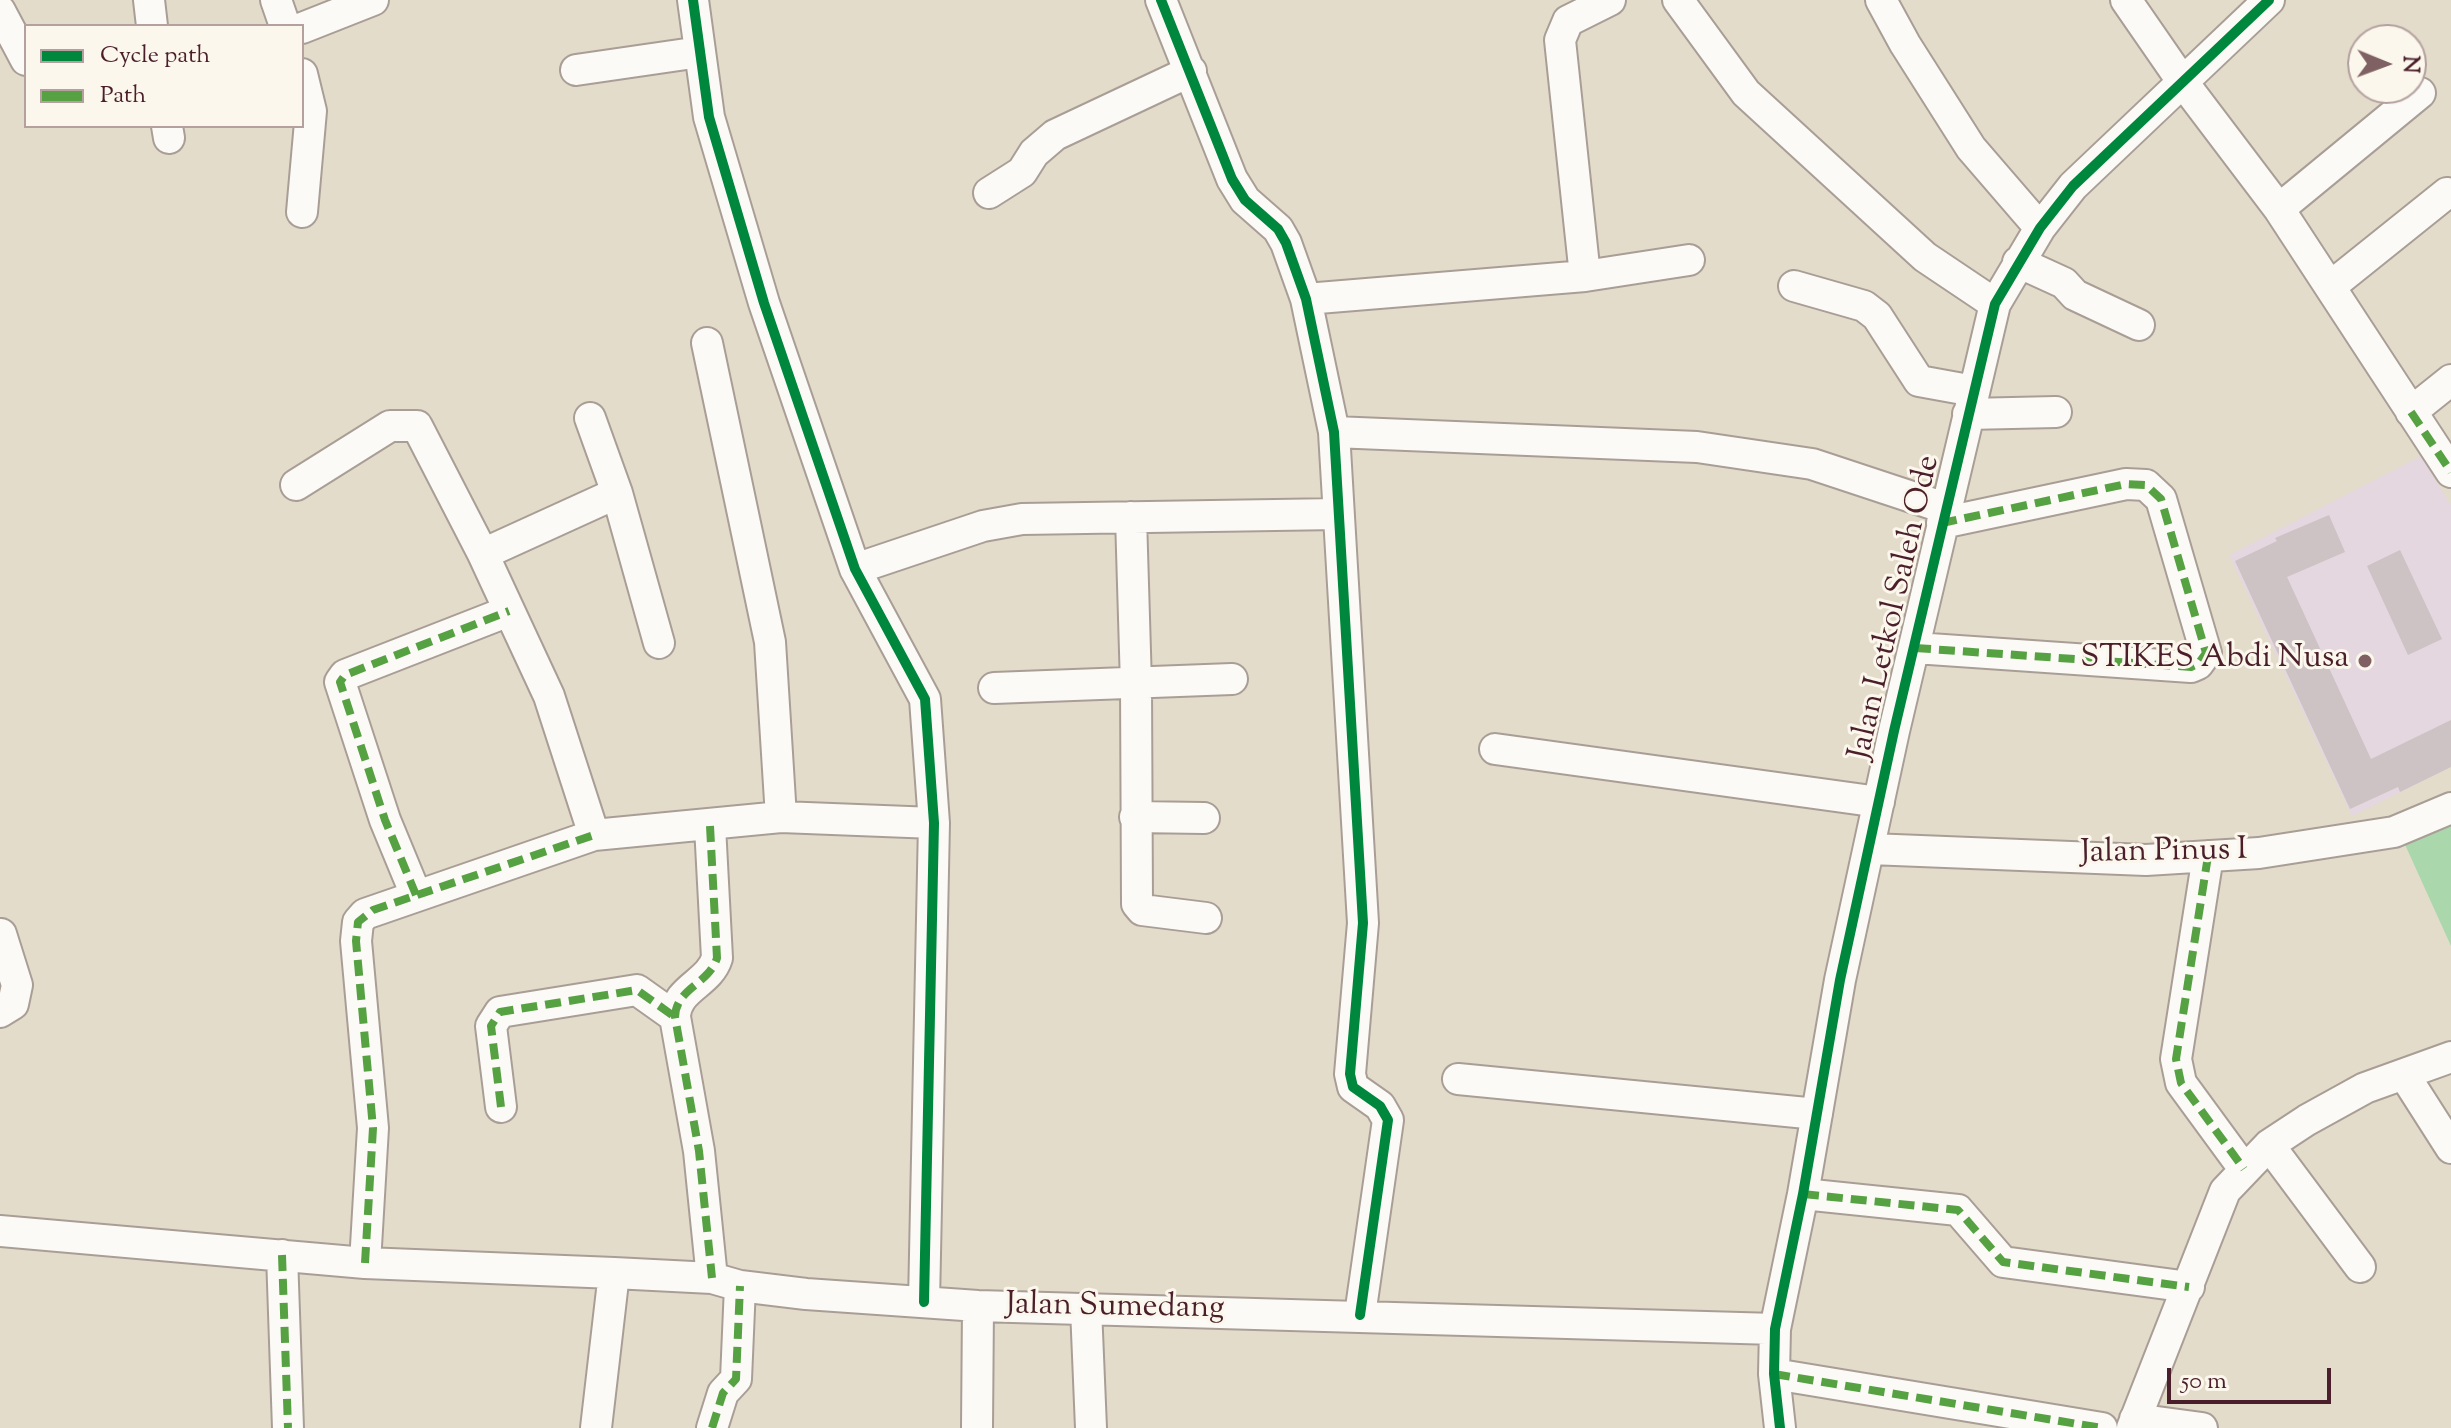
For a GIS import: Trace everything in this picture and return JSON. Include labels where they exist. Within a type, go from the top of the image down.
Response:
[{"type":"street","points":[[149,0],[152,24]]},
{"type":"street","points":[[276,0],[284,24]]},
{"type":"street","points":[[304,27],[373,0]]},
{"type":"street","points":[[693,0],[709,117],[764,303],[855,569],[925,699],[934,823],[924,1302]]},
{"type":"street","points":[[1161,0],[1232,179],[1245,200],[1278,229],[1306,299],[1334,432],[1363,923],[1350,1074],[1353,1087],[1380,1106],[1388,1120],[1360,1315]]},
{"type":"street","points":[[1585,276],[1560,40],[1568,21],[1610,0]]},
{"type":"street","points":[[1678,0],[1746,93],[1925,257],[1995,304]]},
{"type":"street","points":[[1881,0],[1971,148],[2040,228]]},
{"type":"street","points":[[2126,0],[2182,81],[2279,209],[2451,472]]},
{"type":"street","name":"Jalan Letkol Saleh Ode","points":[[1780,1428],[1774,1374],[1775,1329],[1803,1194],[1840,980],[1995,304],[2040,228],[2073,186],[2269,0]]},
{"type":"street","points":[[0,11],[24,56]]},
{"type":"street","points":[[576,70],[700,52]]},
{"type":"street","points":[[989,193],[1022,172],[1034,153],[1055,135],[1191,71]]},
{"type":"street","points":[[302,212],[311,111],[304,82]]},
{"type":"street","points":[[2279,209],[2407,104]]},
{"type":"street","points":[[2331,286],[2447,193]]},
{"type":"street","points":[[1306,299],[1585,276],[1689,260]]},
{"type":"street","points":[[2018,262],[2064,283],[2075,295],[2139,325]]},
{"type":"street","points":[[1794,286],[1864,306],[1877,316],[1919,381],[1971,403],[2056,412]]},
{"type":"street","points":[[707,343],[770,642],[781,817]]},
{"type":"street","points":[[2411,412],[2451,380]]},
{"type":"street","points":[[590,418],[617,493],[659,643]]},
{"type":"street","points":[[296,485],[390,426],[417,426],[483,554],[549,696],[594,835]]},
{"type":"street","points":[[1334,432],[1697,447],[1812,464],[1944,516],[2126,484],[2146,485],[2161,499],[2206,653],[2198,664],[2191,667],[1915,648]]},
{"type":"street","points":[[483,554],[617,493]]},
{"type":"street","points":[[855,569],[983,526],[1022,519],[1338,514]]},
{"type":"street","points":[[1131,517],[1137,904],[1142,910],[1206,918]]},
{"type":"street","points":[[416,895],[385,820],[340,682],[345,675],[509,611]]},
{"type":"street","points":[[994,688],[1232,679]]},
{"type":"street","points":[[1495,749],[1879,802]]},
{"type":"street","name":"Jalan Pinus I","points":[[1870,849],[2146,860],[2259,853],[2394,832],[2451,808]]},
{"type":"street","points":[[365,1263],[373,1128],[356,930],[365,914],[594,835],[781,817],[934,823]]},
{"type":"street","points":[[1135,817],[1204,818]]},
{"type":"street","points":[[710,826],[717,958],[708,974],[680,998],[675,1017],[726,1282],[736,1379],[723,1393],[712,1428]]},
{"type":"street","points":[[2208,856],[2176,1059],[2181,1083],[2244,1169]]},
{"type":"street","points":[[0,1012],[13,1004],[17,985],[1,934]]},
{"type":"street","points":[[501,1107],[491,1026],[500,1012],[637,990],[675,1017]]},
{"type":"street","points":[[2202,1428],[2134,1424],[2189,1287],[2207,1228],[2225,1191],[2269,1145],[2365,1088],[2451,1057]]},
{"type":"street","points":[[2405,1076],[2451,1148]]},
{"type":"street","points":[[1458,1079],[1817,1114]]},
{"type":"street","points":[[2269,1145],[2360,1267]]},
{"type":"street","points":[[1803,1194],[1958,1210],[2003,1262],[2189,1287]]},
{"type":"street","name":"Jalan Sumedang","points":[[0,1231],[365,1263],[614,1273],[978,1306],[1775,1329]]},
{"type":"street","points":[[282,1255],[288,1428]]},
{"type":"street","points":[[596,1428],[614,1273]]},
{"type":"street","points":[[977,1428],[978,1306]]},
{"type":"street","points":[[1086,1308],[1091,1428]]},
{"type":"street","points":[[1774,1374],[2102,1428]]},
{"type":"shaded area","name":"STIKES Abdi Nusa","points":[[2421,456],[2451,505],[2451,767],[2352,816],[2229,555]]},
{"type":"green space","points":[[2451,816],[2451,946],[2402,838]]},
{"type":"building","points":[[2329,515],[2345,552],[2287,577],[2371,759],[2451,720],[2451,767],[2400,792],[2398,787],[2350,809],[2235,561],[2277,541],[2275,538]]},
{"type":"building","points":[[2400,550],[2442,639],[2408,655],[2367,566]]},
{"type":"marked path","points":[[2411,412],[2451,472]]},
{"type":"marked path","points":[[1915,648],[2191,667],[2198,664],[2206,653],[2161,499],[2146,485],[2126,484],[1942,523]]},
{"type":"marked path","points":[[416,895],[385,820],[340,682],[345,675],[509,611]]},
{"type":"marked path","points":[[710,826],[717,958],[707,974],[681,999],[675,1017],[699,1151],[712,1278]]},
{"type":"marked path","points":[[365,1263],[373,1128],[356,941],[358,922],[373,910],[594,835]]},
{"type":"marked path","points":[[2208,856],[2176,1059],[2181,1083],[2244,1169]]},
{"type":"marked path","points":[[501,1107],[491,1026],[500,1012],[637,990],[675,1017]]},
{"type":"marked path","points":[[1803,1194],[1958,1210],[2003,1262],[2189,1287]]},
{"type":"marked path","points":[[282,1255],[288,1428]]},
{"type":"marked path","points":[[712,1428],[723,1393],[736,1379],[740,1286]]},
{"type":"marked path","points":[[1774,1374],[2102,1428]]},
{"type":"cycle path","points":[[693,0],[709,117],[764,303],[855,569],[925,699],[934,823],[924,1302]]},
{"type":"cycle path","points":[[1161,0],[1232,179],[1245,200],[1278,229],[1286,243],[1306,299],[1334,432],[1363,923],[1350,1074],[1353,1087],[1380,1106],[1388,1120],[1360,1315]]},
{"type":"cycle path","points":[[1780,1428],[1774,1374],[1775,1329],[1803,1194],[1840,980],[1894,731],[1995,304],[2040,228],[2073,186],[2269,0]]},
{"type":"place","name":"STIKES Abdi Nusa","points":[[2365,661]]}]
